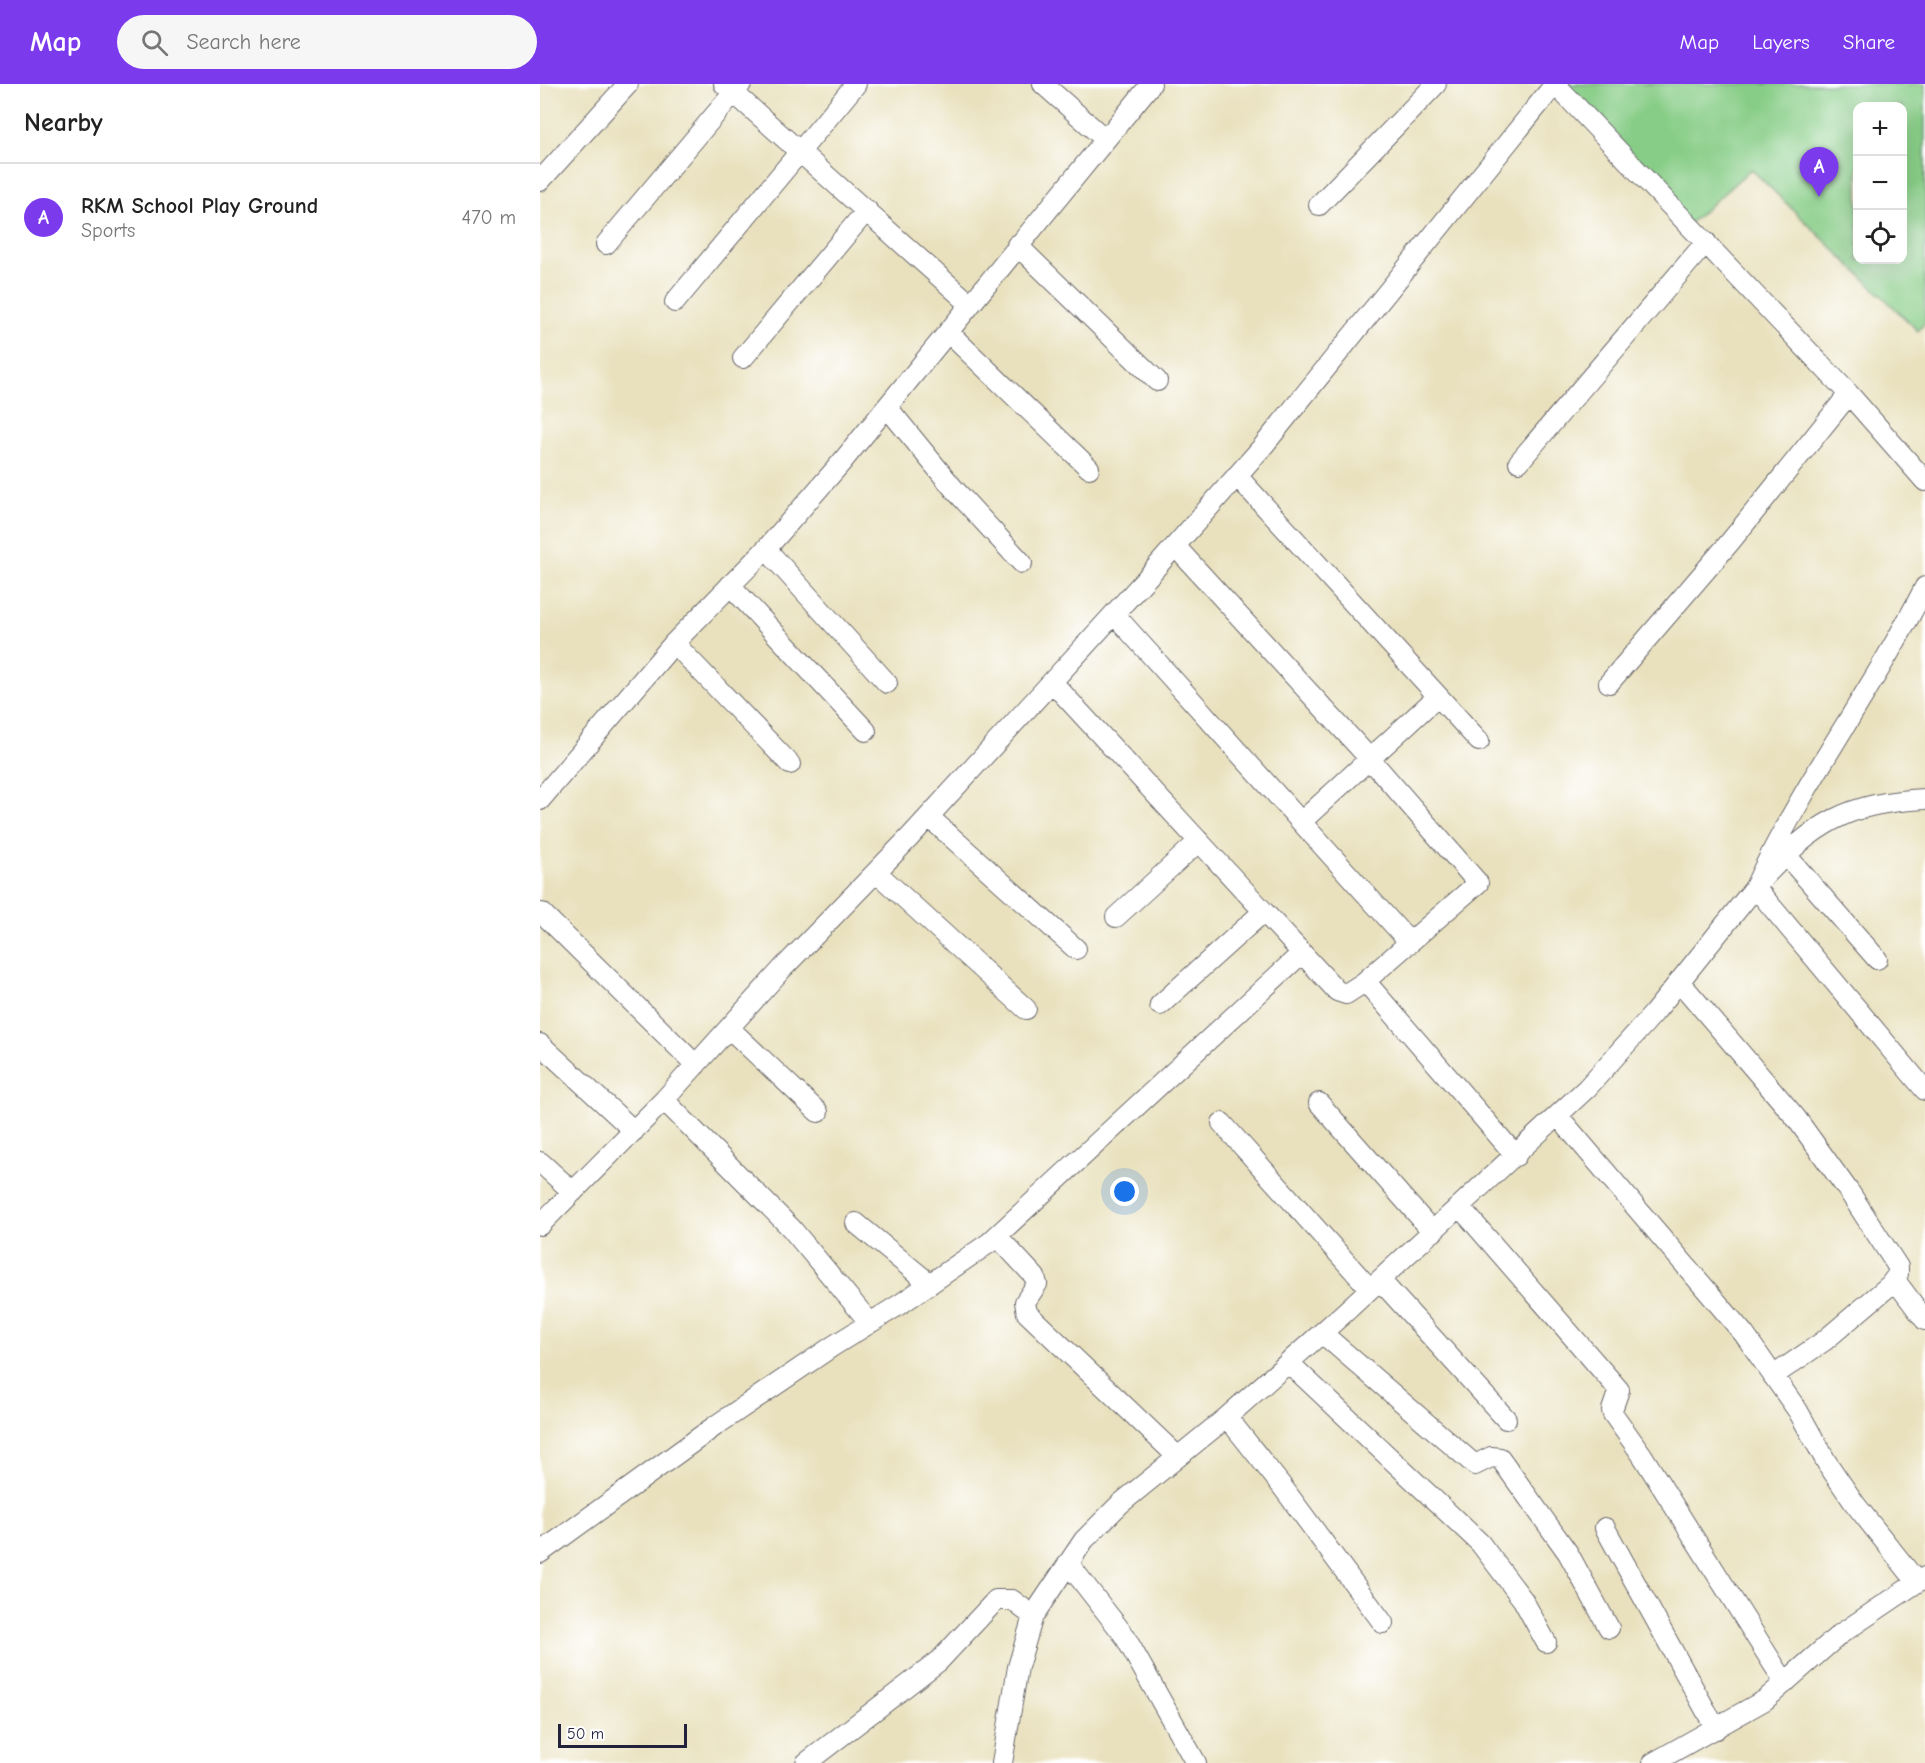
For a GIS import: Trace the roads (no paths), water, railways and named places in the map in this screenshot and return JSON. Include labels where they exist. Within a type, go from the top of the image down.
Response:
[{"type":"street","points":[[540,181],[628,84]]},
{"type":"street","points":[[675,302],[856,84]]},
{"type":"street","points":[[1043,84],[1105,139]]},
{"type":"street","points":[[540,800],[674,644],[766,549],[842,464],[1017,245],[1151,84]]},
{"type":"street","points":[[1318,206],[1437,84]]},
{"type":"street","points":[[540,1224],[664,1100],[929,817],[1175,546],[1237,476],[1555,84],[1849,394],[1925,481]]},
{"type":"street","points":[[606,244],[733,87],[800,152],[970,304]]},
{"type":"street","points":[[743,358],[867,210]]},
{"type":"street","points":[[1519,462],[1706,242]]},
{"type":"street","points":[[1017,245],[1157,381]]},
{"type":"street","points":[[948,332],[1089,468]]},
{"type":"street","points":[[1610,683],[1730,542],[1849,394]]},
{"type":"street","points":[[887,407],[954,489],[1022,563]]},
{"type":"street","points":[[1237,476],[1479,741]]},
{"type":"street","points":[[1052,682],[1301,954],[1341,994],[1363,983],[1479,883],[1370,759],[1175,546]]},
{"type":"street","points":[[766,549],[888,683]]},
{"type":"street","points":[[730,585],[866,731]]},
{"type":"street","points":[[1755,886],[1789,818],[1868,690],[1925,587]]},
{"type":"street","points":[[1114,614],[1410,943]]},
{"type":"street","points":[[674,644],[790,764]]},
{"type":"street","points":[[1301,822],[1438,696]]},
{"type":"street","points":[[1002,1763],[1018,1667],[1033,1616],[1084,1540],[1120,1504],[1227,1417],[1322,1333],[1558,1116],[1617,1057],[1755,886],[1786,855],[1827,822],[1849,811],[1874,803],[1925,799]]},
{"type":"street","points":[[929,817],[1076,949]]},
{"type":"street","points":[[1116,917],[1199,841]]},
{"type":"street","points":[[1786,855],[1877,960]]},
{"type":"street","points":[[876,872],[1026,1009]]},
{"type":"street","points":[[1755,886],[1925,1090]]},
{"type":"street","points":[[1160,1005],[1263,912]]},
{"type":"street","points":[[542,914],[696,1065]]},
{"type":"street","points":[[540,1553],[715,1426],[930,1284],[997,1236],[1301,954]]},
{"type":"street","points":[[1679,981],[1766,1081],[1831,1167],[1898,1267],[1895,1280],[1824,1341],[1773,1376]]},
{"type":"street","points":[[1363,983],[1372,989],[1516,1156]]},
{"type":"street","points":[[729,1028],[818,1112]]},
{"type":"street","points":[[540,1044],[634,1131]]},
{"type":"street","points":[[664,1100],[791,1228],[870,1323]]},
{"type":"street","points":[[1319,1103],[1433,1232]]},
{"type":"street","points":[[1558,1116],[1707,1289],[1773,1376],[1845,1489],[1921,1580],[1839,1635],[1811,1657],[1765,1700],[1653,1763]]},
{"type":"street","points":[[1222,1123],[1506,1419]]},
{"type":"street","points":[[540,1162],[573,1192]]},
{"type":"street","points":[[1460,1207],[1619,1389],[1612,1410],[1613,1414],[1642,1455],[1785,1683]]},
{"type":"street","points":[[856,1223],[930,1284]]},
{"type":"street","points":[[997,1236],[1035,1277],[1037,1284],[1024,1307],[1032,1319],[1178,1457]]},
{"type":"street","points":[[1895,1280],[1925,1320]]},
{"type":"street","points":[[1322,1333],[1475,1465],[1491,1457],[1500,1458],[1568,1554],[1609,1628]]},
{"type":"street","points":[[1288,1362],[1480,1543],[1523,1600],[1546,1642]]},
{"type":"street","points":[[1227,1417],[1294,1502],[1383,1623]]},
{"type":"street","points":[[1605,1528],[1716,1729]]},
{"type":"street","points":[[1068,1563],[1124,1635],[1196,1763]]},
{"type":"street","points":[[806,1763],[939,1661],[996,1600],[1012,1600],[1033,1616]]},
{"type":"place","name":"RKM School Play Ground","points":[[1819,197]]}]
